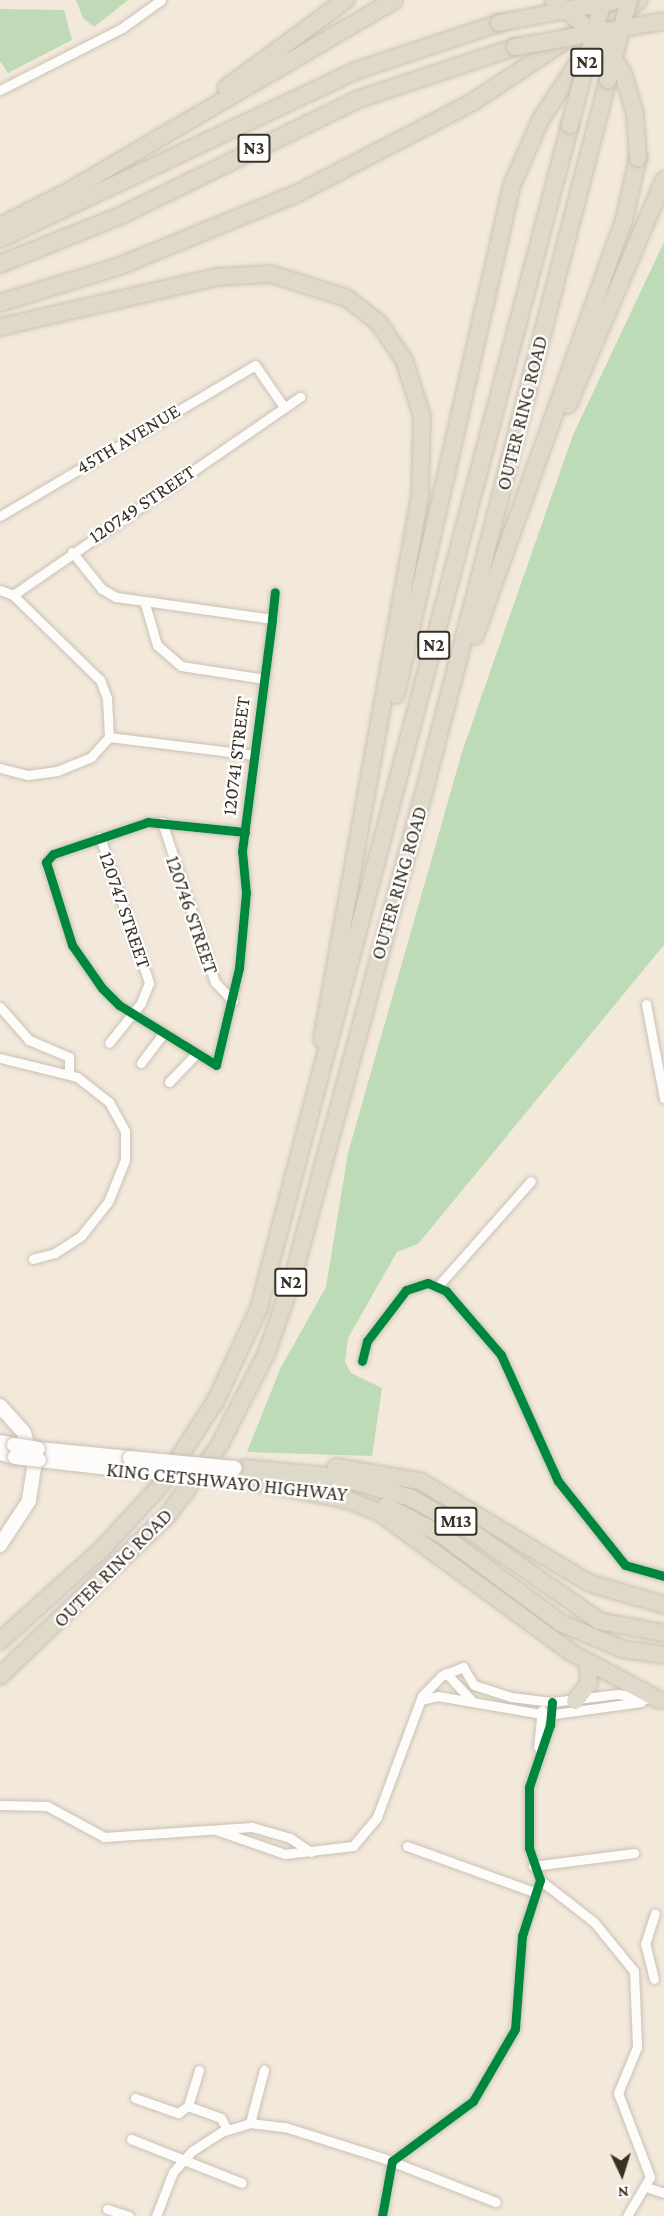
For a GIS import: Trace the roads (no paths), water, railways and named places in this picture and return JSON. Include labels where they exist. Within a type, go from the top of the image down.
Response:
[{"type":"highway","points":[[156,140],[346,0]]},
{"type":"highway","points":[[0,226],[156,140],[394,0]]},
{"type":"highway","points":[[422,800],[514,522],[624,220],[638,158],[635,114],[622,74],[601,39],[553,0]]},
{"type":"highway","name":"OUTER RING ROAD","points":[[0,1641],[139,1511],[199,1431],[250,1332],[300,1167],[603,0]]},
{"type":"highway","points":[[0,303],[120,266],[372,156],[513,79],[614,0]]},
{"type":"highway","name":"N3","points":[[0,239],[355,71],[499,23],[621,0]]},
{"type":"highway","points":[[631,0],[664,26]]},
{"type":"highway","name":"OUTER RING ROAD","points":[[0,1676],[167,1516],[247,1397],[293,1277],[422,800],[608,80],[631,0]]},
{"type":"highway","points":[[354,859],[442,512],[512,185],[541,119],[593,40],[639,0]]},
{"type":"highway","name":"N3","points":[[0,264],[122,215],[359,99],[515,47],[664,21]]},
{"type":"highway","points":[[514,522],[664,180]]},
{"type":"highway","points":[[0,327],[216,277],[272,274],[347,298],[393,340],[422,416],[421,476],[403,607],[354,859],[300,1167]]},
{"type":"highway","points":[[240,1474],[359,1469],[420,1481],[589,1583],[664,1605]]},
{"type":"highway","points":[[240,1474],[348,1500],[396,1521],[588,1663],[663,1698]]},
{"type":"highway","name":"KING CETSHWAYO HIGHWAY","points":[[240,1474],[338,1477],[411,1498],[472,1532],[599,1621],[643,1633],[664,1633]]},
{"type":"highway","name":"KING CETSHWAYO HIGHWAY","points":[[240,1474],[349,1493],[393,1509],[442,1535],[561,1623],[603,1643],[643,1654],[664,1655]]},
{"type":"highway","points":[[575,1701],[589,1684],[588,1663]]},
{"type":"main road","points":[[0,1406],[24,1433],[34,1468],[29,1501],[0,1545]]},
{"type":"main road","name":"KING CETSHWAYO HIGHWAY","points":[[0,1453],[10,1448],[38,1455],[240,1474]]},
{"type":"street","points":[[0,90],[122,28],[161,0]]},
{"type":"street","name":"45TH AVENUE","points":[[0,516],[257,365],[284,407]]},
{"type":"street","name":"120749 STREET","points":[[13,595],[72,552],[300,397]]},
{"type":"street","points":[[72,552],[102,589],[145,604],[272,619]]},
{"type":"street","points":[[0,590],[13,595],[100,681],[109,707],[109,737],[91,757],[57,771],[28,775],[0,768]]},
{"type":"street","name":"120741 STREET","points":[[196,1054],[216,1065],[233,1001],[246,902],[245,832],[274,592]]},
{"type":"street","points":[[145,604],[156,645],[181,666],[265,680]]},
{"type":"street","points":[[109,737],[255,755]]},
{"type":"street","points":[[169,1082],[196,1054],[110,997],[75,952],[46,858],[100,837],[162,822],[245,832]]},
{"type":"street","name":"120746 STREET","points":[[162,822],[215,982],[233,1001]]},
{"type":"street","name":"120747 STREET","points":[[100,837],[148,978],[147,991],[109,1043]]},
{"type":"street","points":[[646,1004],[664,1098]]},
{"type":"street","points":[[0,1006],[29,1040],[69,1057],[69,1072]]},
{"type":"street","points":[[141,1063],[163,1034]]},
{"type":"street","points":[[0,1058],[69,1072],[117,1113],[125,1131],[125,1160],[108,1202],[88,1228],[55,1253],[33,1259]]},
{"type":"street","points":[[438,1286],[531,1181]]},
{"type":"street","points":[[362,1361],[367,1341],[406,1290],[422,1284],[438,1286],[501,1355],[551,1471],[617,1557],[633,1570],[664,1576]]},
{"type":"street","points":[[216,1830],[285,1854],[346,1849],[372,1827],[421,1700],[446,1673],[463,1667],[482,1689],[547,1702],[575,1701],[618,1694],[663,1698]]},
{"type":"street","points":[[446,1673],[473,1701]]},
{"type":"street","points":[[421,1700],[438,1696],[547,1715],[663,1698]]},
{"type":"street","points":[[547,1702],[547,1715],[527,1805],[533,1866],[540,1880],[594,1922],[634,1971],[637,2046],[618,2092],[649,2170],[646,2187],[627,2216]]},
{"type":"street","points":[[0,1806],[47,1806],[104,1837],[252,1827],[290,1838],[311,1852]]},
{"type":"street","points":[[285,1854],[290,1838]]},
{"type":"street","points":[[407,1846],[534,1892]]},
{"type":"street","points":[[533,1866],[634,1853]]},
{"type":"street","points":[[382,2216],[393,2162],[473,2101],[506,2048],[517,2019],[522,1935],[534,1892],[540,1880]]},
{"type":"street","points":[[654,1979],[645,1944],[655,1914]]},
{"type":"street","points":[[135,2098],[178,2114],[188,2106],[199,2070]]},
{"type":"street","points":[[250,2123],[264,2070]]},
{"type":"street","points":[[188,2106],[221,2118],[227,2130]]},
{"type":"street","points":[[156,2216],[184,2159],[227,2130],[250,2123],[285,2127],[393,2162],[496,2202]]},
{"type":"street","points":[[131,2139],[242,2183]]},
{"type":"street","points":[[646,2187],[664,2193]]},
{"type":"street","points":[[106,2208],[129,2216]]}]
